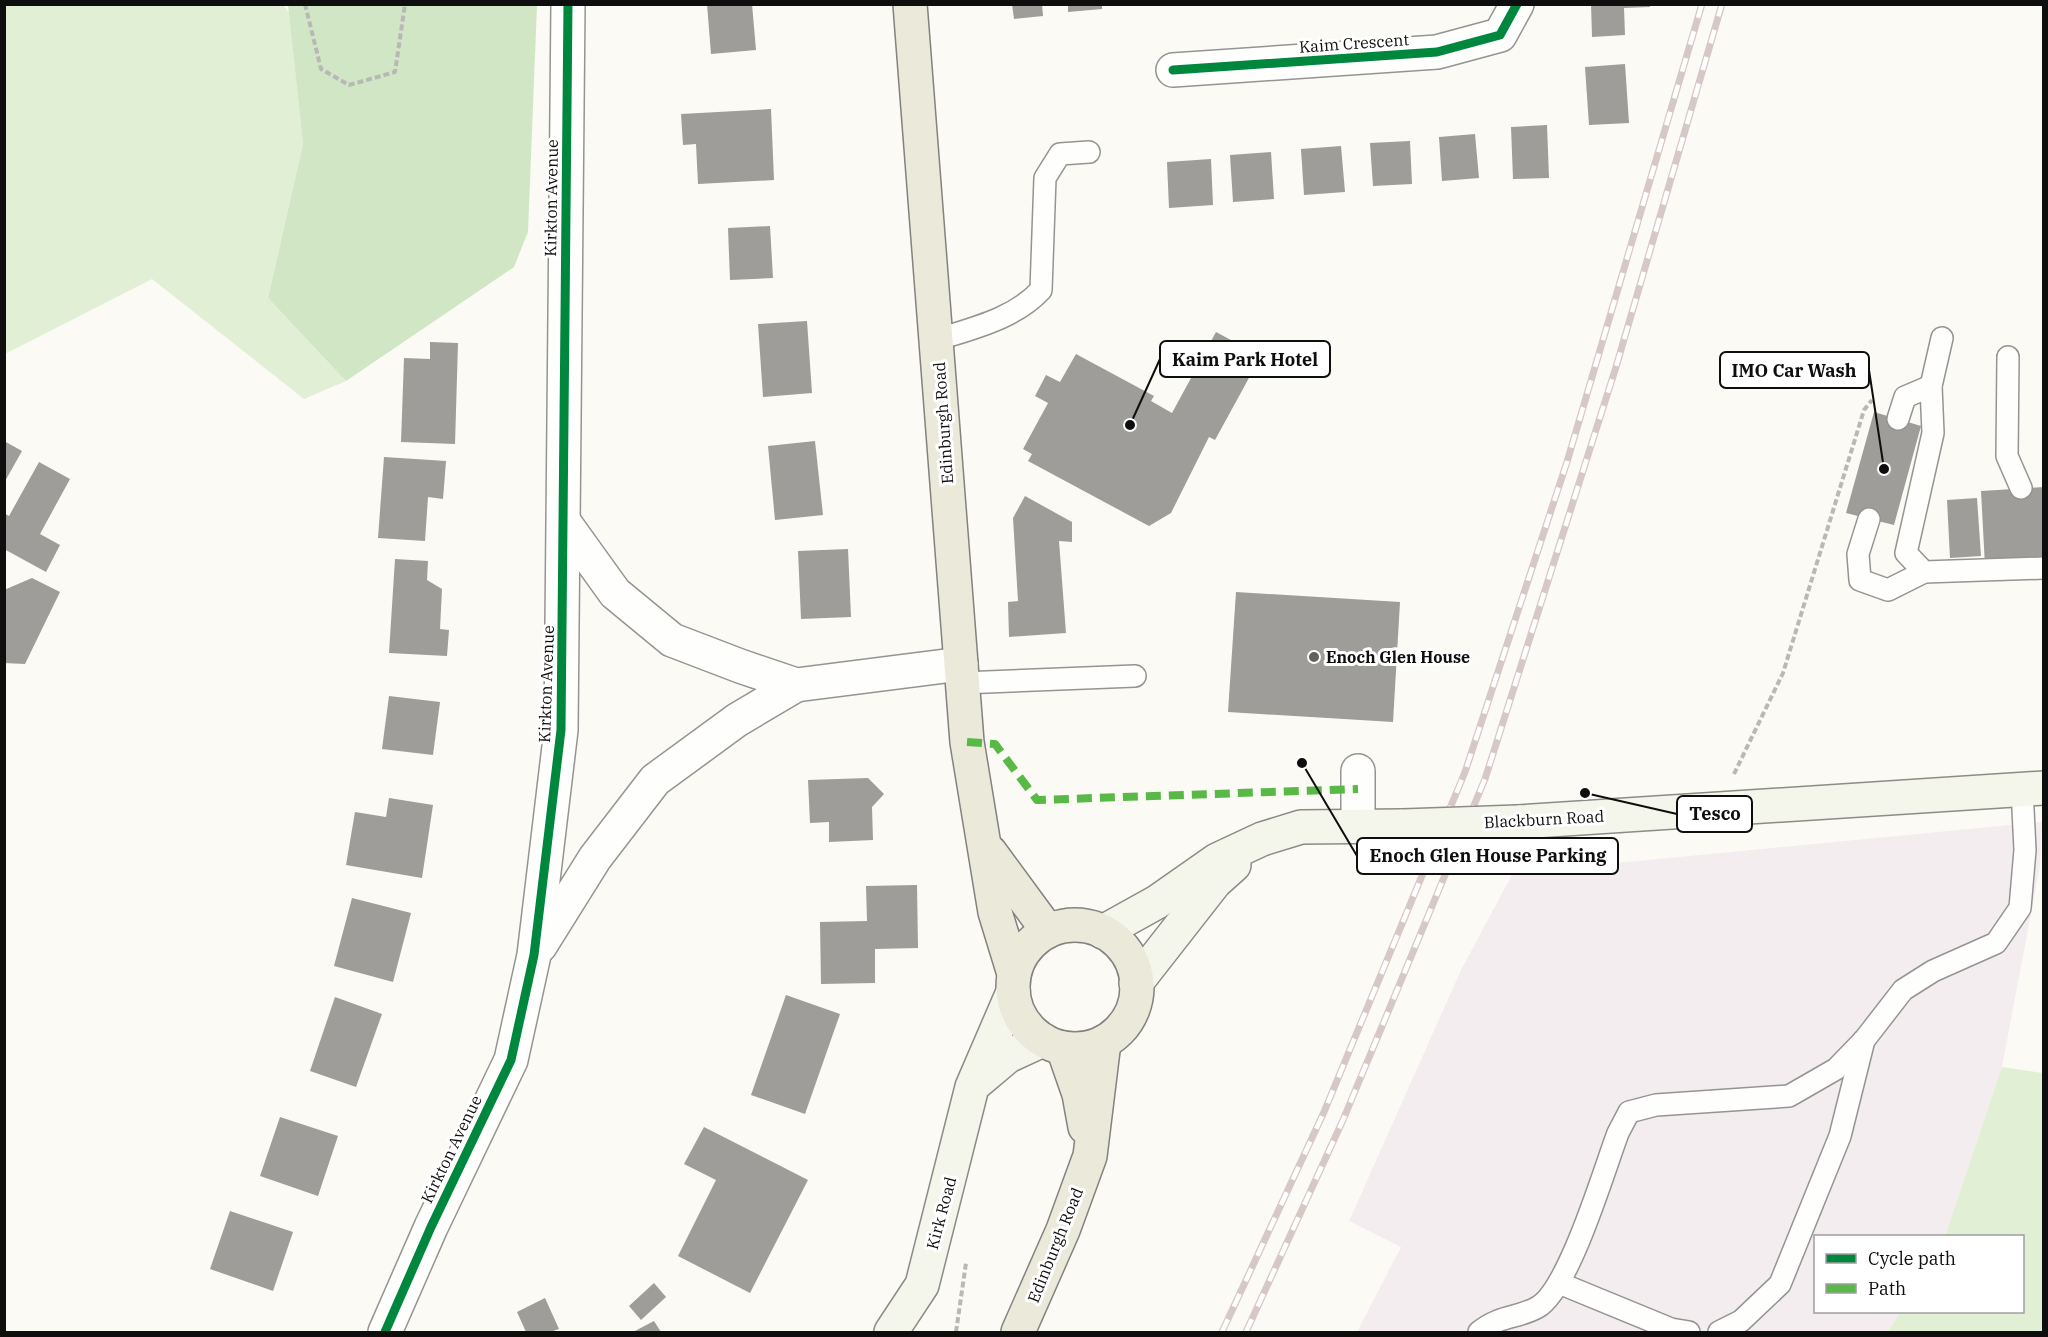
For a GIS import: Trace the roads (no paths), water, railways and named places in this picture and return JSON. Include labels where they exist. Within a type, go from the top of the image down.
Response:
[{"type":"main road","name":"Edinburgh Road","points":[[910,4],[967,742],[995,912],[1014,983]]},
{"type":"main road","name":"Blackburn Road","points":[[1103,932],[1157,902],[1217,860],[1262,839],[1301,827],[1518,822],[1717,807],[2033,789]]},
{"type":"main road","name":"Blackburn Road","points":[[1136,983],[1215,882],[1262,839]]},
{"type":"main road","name":"Edinburgh Road","points":[[982,841],[1048,931]]},
{"type":"main road","points":[[972,1087],[1008,1056],[1053,1044],[1084,1048],[1104,1042],[1118,1031],[1129,1017],[1135,1001],[1136,983],[1133,966],[1125,951],[1103,932],[1075,925],[1048,931],[1032,942],[1021,956],[1014,983],[1017,1010],[1026,1026],[1053,1044],[1079,1094],[1090,1156]]},
{"type":"main road","name":"Kirk Road","points":[[891,1332],[922,1285],[972,1087],[1014,983]]},
{"type":"main road","name":"Edinburgh Road","points":[[1018,1332],[1063,1230],[1090,1156],[1104,1042]]},
{"type":"street","name":"Kirkton Avenue","points":[[385,1332],[430,1227],[511,1060],[534,955],[561,730],[568,4]]},
{"type":"street","name":"Kaim Crescent","points":[[1173,70],[1437,52],[1500,35],[1517,4]]},
{"type":"street","points":[[564,522],[615,593],[672,640],[796,685],[962,673]]},
{"type":"street","points":[[534,955],[595,858],[655,780],[737,720],[796,685]]},
{"type":"street","points":[[1358,771],[1358,825]]},
{"type":"lane","points":[[936,340],[1002,318],[1030,302],[1041,290],[1045,178],[1060,154],[1089,152]]},
{"type":"lane","points":[[1924,572],[1906,553],[1933,433],[1931,386],[1942,338]]},
{"type":"lane","points":[[2008,357],[2007,456],[2014,489]]},
{"type":"lane","points":[[1898,419],[1905,397],[1931,386]]},
{"type":"lane","points":[[1869,519],[1858,554],[1860,579],[1888,590],[1924,572],[2043,568]]},
{"type":"lane","points":[[962,673],[1135,676]]},
{"type":"lane","points":[[1479,1332],[1494,1321],[1539,1307],[1559,1283],[1618,1133],[1629,1112],[1656,1106],[1789,1096],[1836,1069],[1865,1039],[1903,990],[1933,970],[1996,943],[2020,908],[2033,789]]},
{"type":"lane","points":[[1719,1332],[1741,1322],[1780,1284],[1840,1136],[1865,1039]]},
{"type":"lane","points":[[1559,1283],[1671,1329],[1689,1332]]},
{"type":"railway","points":[[1222,1332],[1324,1112],[1465,772],[1567,462],[1702,4]]},
{"type":"railway","points":[[1246,1332],[1343,1120],[1485,779],[1616,367],[1722,4]]},
{"type":"place","name":"Kaim Park Hotel","points":[[1130,425]]},
{"type":"place","name":"IMO Car Wash","points":[[1884,469]]},
{"type":"place","name":"Enoch Glen House","points":[[1314,657]]},
{"type":"place","name":"Enoch Glen House Parking","points":[[1302,763]]},
{"type":"place","name":"Tesco","points":[[1585,793]]}]
